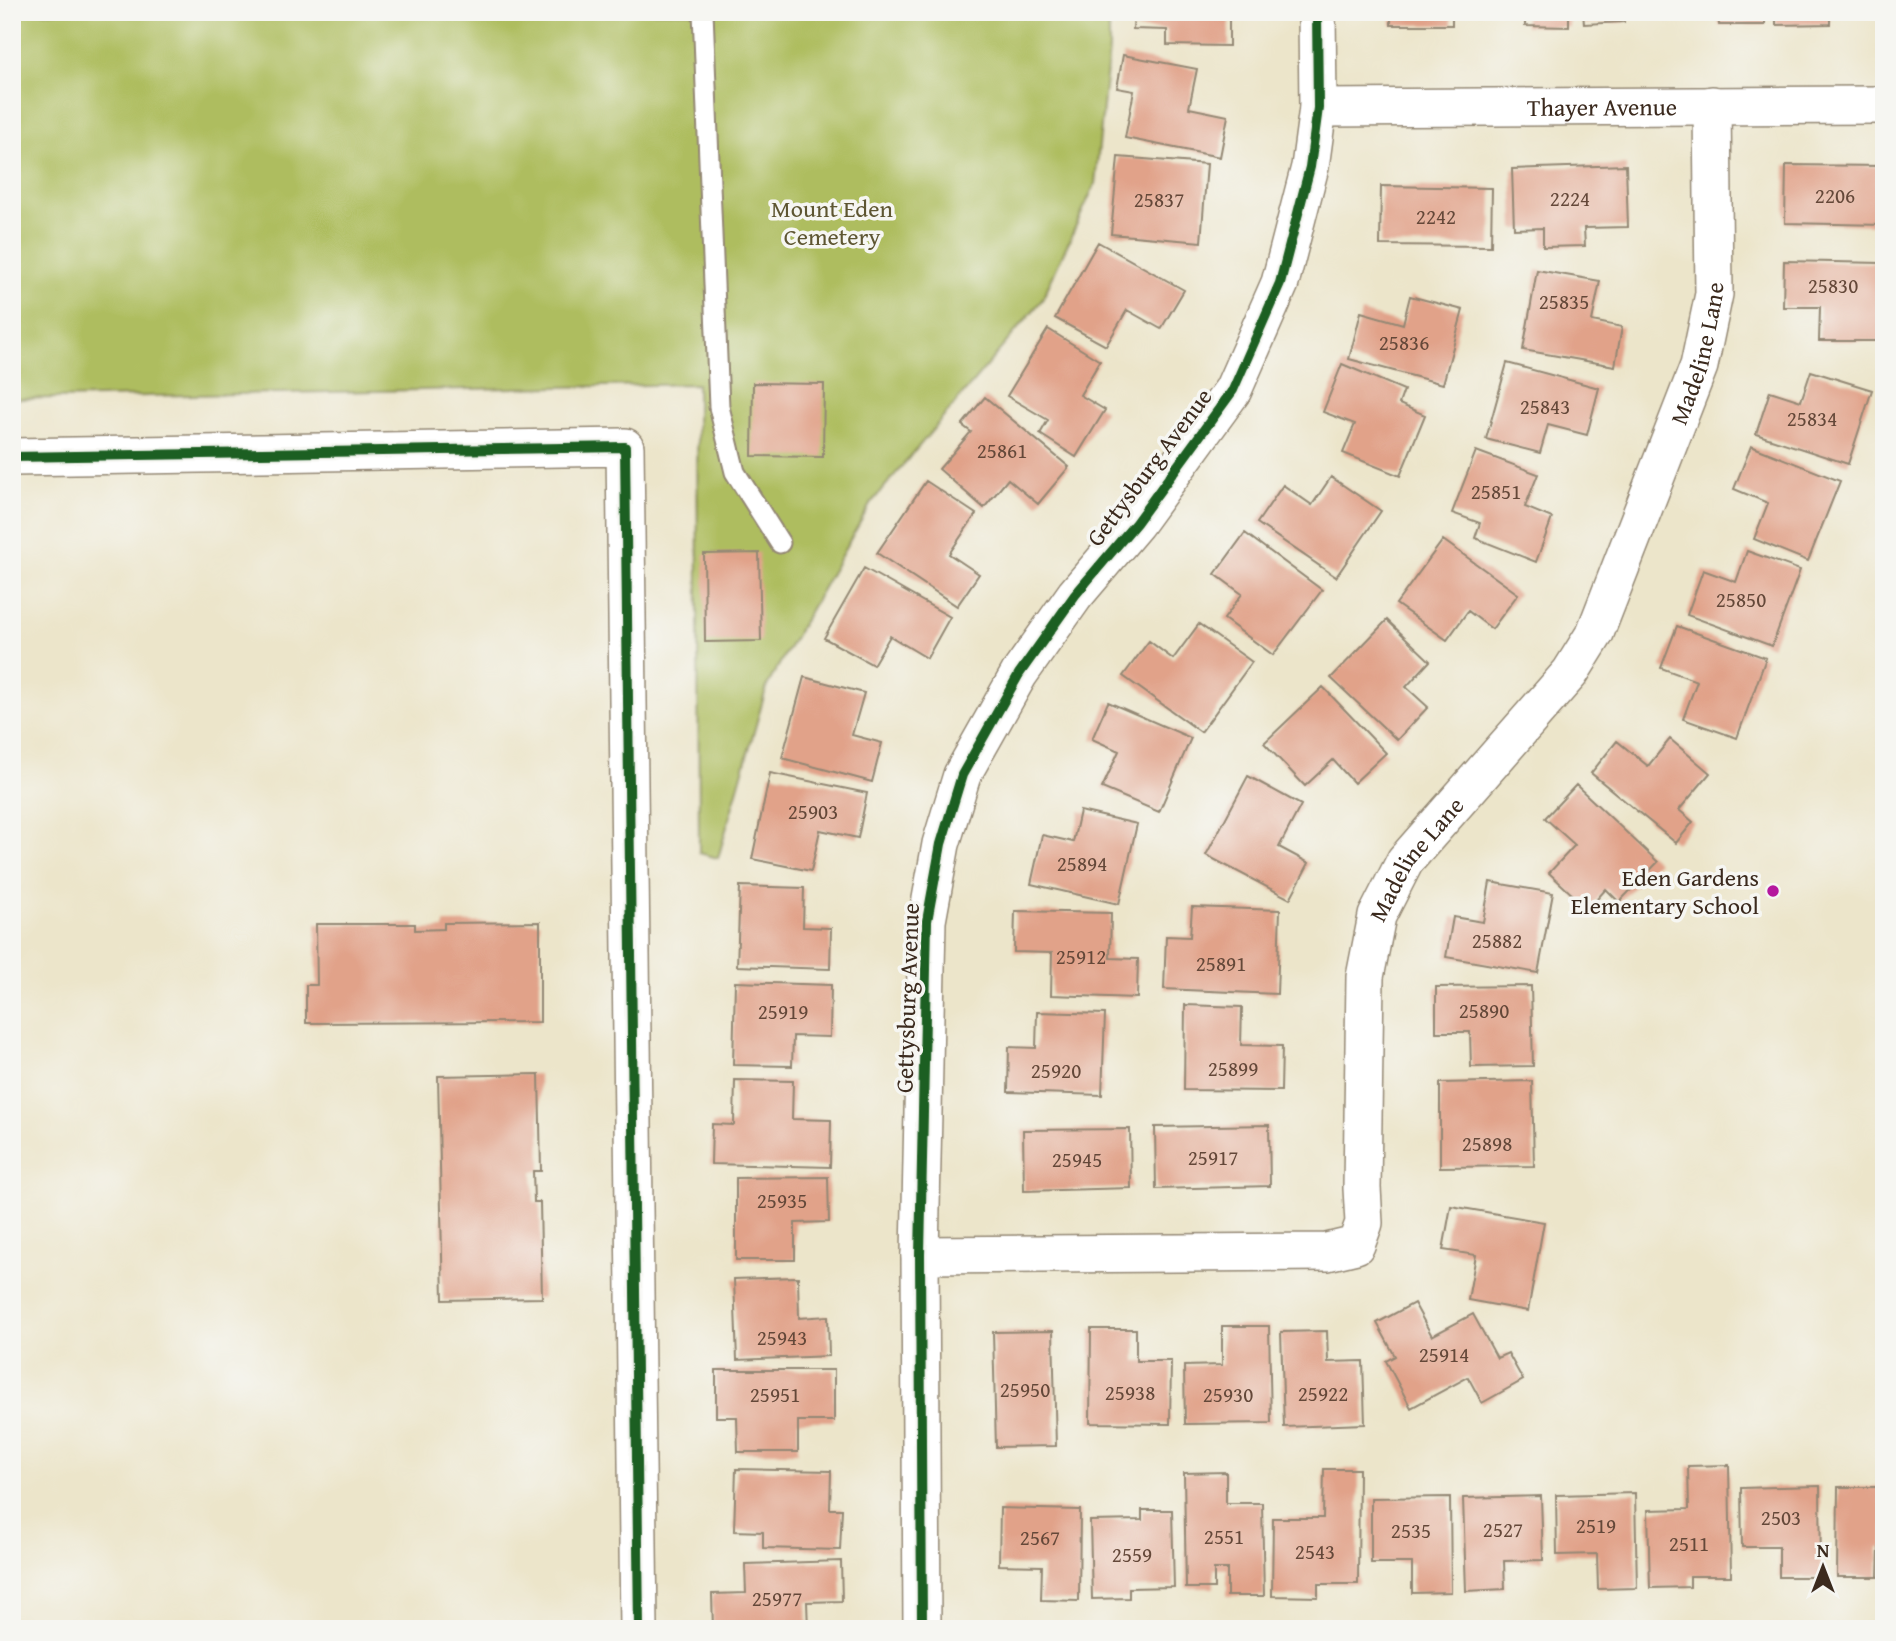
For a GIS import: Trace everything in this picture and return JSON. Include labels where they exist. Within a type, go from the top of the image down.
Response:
[{"type":"street","name":"Gettysburg Avenue","points":[[922,1629],[920,1255],[927,921],[941,844],[962,775],[1018,674],[1075,595],[1136,523],[1233,390],[1280,284],[1310,167],[1318,108],[1317,12]]},
{"type":"street","name":"Madeline Lane","points":[[920,1255],[1327,1252],[1356,1245],[1364,1223],[1362,1188],[1365,977],[1377,916],[1405,861],[1570,673],[1595,633],[1699,366],[1714,293],[1712,105]]},
{"type":"street","name":"Thayer Avenue","points":[[1318,108],[1884,105]]},
{"type":"street","points":[[12,457],[625,447],[639,1629]]},
{"type":"lane","points":[[703,12],[719,407],[735,472],[780,543]]},
{"type":"green space","name":"Mount Eden Cemetery","points":[[12,12],[1109,12],[1109,49],[1095,184],[1042,300],[871,503],[767,686],[718,858],[699,853],[697,384],[12,399]]},
{"type":"building","points":[[1134,12],[1229,12],[1229,46],[1167,45],[1167,30],[1133,29]]},
{"type":"building","points":[[1391,12],[1452,12],[1452,25],[1391,25]]},
{"type":"building","points":[[1525,12],[1569,12],[1569,27],[1525,26]]},
{"type":"building","points":[[1583,12],[1624,12],[1624,22],[1584,24]]},
{"type":"building","points":[[1718,12],[1765,12],[1765,25],[1719,25]]},
{"type":"building","points":[[1776,12],[1830,12],[1830,24],[1776,25]]},
{"type":"building","points":[[1123,55],[1197,69],[1189,108],[1228,116],[1220,157],[1125,138],[1134,91],[1117,88]]},
{"type":"building","points":[[1118,157],[1207,164],[1201,242],[1111,234]]},
{"type":"building","points":[[1626,165],[1628,227],[1584,228],[1585,246],[1543,247],[1543,228],[1514,229],[1512,169]]},
{"type":"building","points":[[1786,165],[1884,166],[1884,225],[1785,223]]},
{"type":"building","points":[[1381,186],[1492,188],[1491,246],[1380,245]]},
{"type":"building","points":[[1098,242],[1184,290],[1161,329],[1127,310],[1106,346],[1055,318]]},
{"type":"building","points":[[1784,261],[1882,263],[1881,341],[1819,341],[1820,307],[1783,307]]},
{"type":"building","points":[[1537,270],[1600,281],[1592,321],[1622,327],[1615,366],[1523,350]]},
{"type":"building","points":[[1410,296],[1463,310],[1443,384],[1349,359],[1361,312],[1403,324]]},
{"type":"building","points":[[1048,329],[1100,361],[1080,395],[1105,410],[1076,457],[1040,434],[1048,420],[1007,396]]},
{"type":"building","points":[[1507,363],[1599,388],[1587,435],[1548,425],[1540,453],[1486,439]]},
{"type":"building","points":[[1342,364],[1404,390],[1399,404],[1425,415],[1400,476],[1343,453],[1355,424],[1323,412]]},
{"type":"building","points":[[1811,371],[1872,390],[1848,464],[1756,434],[1770,391],[1801,401]]},
{"type":"building","points":[[753,383],[824,384],[823,457],[752,456]]},
{"type":"building","points":[[985,397],[1069,467],[1038,504],[1008,479],[984,508],[939,469],[971,432],[962,425]]},
{"type":"building","points":[[1751,446],[1840,481],[1808,561],[1754,539],[1768,503],[1734,489]]},
{"type":"building","points":[[1476,451],[1538,474],[1525,507],[1552,518],[1536,562],[1475,538],[1480,523],[1452,513]]},
{"type":"building","points":[[1331,477],[1381,511],[1336,577],[1257,523],[1283,485],[1312,505]]},
{"type":"building","points":[[926,481],[976,514],[949,554],[979,574],[957,606],[877,553]]},
{"type":"building","points":[[1245,533],[1322,590],[1273,655],[1224,619],[1242,594],[1215,574]]},
{"type":"building","points":[[1443,540],[1518,594],[1492,629],[1468,611],[1447,640],[1396,604]]},
{"type":"building","points":[[1747,551],[1800,570],[1772,646],[1687,615],[1703,570],[1736,582]]},
{"type":"building","points":[[759,553],[761,641],[705,642],[704,554]]},
{"type":"building","points":[[864,568],[950,617],[927,658],[890,636],[873,665],[824,638]]},
{"type":"building","points":[[1387,620],[1430,661],[1406,687],[1428,707],[1397,740],[1331,678]]},
{"type":"building","points":[[1199,624],[1252,662],[1201,732],[1123,676],[1149,641],[1173,659]]},
{"type":"building","points":[[1677,626],[1766,658],[1737,738],[1683,719],[1697,681],[1661,668]]},
{"type":"building","points":[[804,677],[864,693],[852,735],[882,743],[872,782],[782,758]]},
{"type":"building","points":[[1323,687],[1386,753],[1354,783],[1333,760],[1305,786],[1264,743]]},
{"type":"building","points":[[1108,702],[1191,738],[1159,812],[1102,788],[1119,751],[1092,739]]},
{"type":"building","points":[[1670,739],[1710,773],[1679,810],[1693,822],[1676,843],[1591,773],[1617,741],[1648,766]]},
{"type":"building","points":[[770,773],[867,793],[858,838],[820,830],[811,871],[752,859]]},
{"type":"building","points":[[1248,776],[1301,805],[1279,847],[1309,863],[1290,899],[1206,855]]},
{"type":"building","points":[[1576,785],[1658,862],[1619,902],[1606,889],[1588,909],[1549,873],[1575,845],[1545,818]]},
{"type":"building","points":[[1080,811],[1137,824],[1119,904],[1031,884],[1042,835],[1073,842]]},
{"type":"building","points":[[1490,882],[1553,893],[1538,973],[1446,957],[1453,917],[1483,922]]},
{"type":"building","points":[[740,886],[804,888],[803,927],[831,928],[830,969],[737,966]]},
{"type":"building","points":[[1192,907],[1280,910],[1277,994],[1164,989],[1166,936],[1190,937]]},
{"type":"building","points":[[1015,911],[1111,913],[1110,958],[1138,959],[1137,998],[1051,995],[1052,953],[1014,952]]},
{"type":"building","points":[[540,922],[540,1022],[306,1023],[306,985],[317,985],[316,924],[415,924],[415,930],[444,929],[444,923]]},
{"type":"building","points":[[735,982],[831,985],[830,1037],[793,1036],[792,1066],[733,1065]]},
{"type":"building","points":[[1531,986],[1533,1066],[1471,1067],[1470,1032],[1436,1032],[1436,987]]},
{"type":"building","points":[[1185,1005],[1242,1007],[1241,1045],[1282,1046],[1281,1091],[1184,1090]]},
{"type":"building","points":[[1037,1012],[1105,1014],[1102,1095],[1008,1092],[1009,1047],[1036,1048]]},
{"type":"building","points":[[539,1074],[541,1171],[533,1171],[534,1202],[540,1202],[542,1298],[443,1300],[438,1076]]},
{"type":"building","points":[[735,1080],[793,1081],[792,1119],[831,1120],[830,1167],[711,1164],[712,1124],[734,1125]]},
{"type":"building","points":[[1532,1081],[1534,1166],[1440,1167],[1440,1083]]},
{"type":"building","points":[[1269,1125],[1270,1186],[1156,1189],[1155,1127]]},
{"type":"building","points":[[1130,1129],[1131,1188],[1024,1191],[1023,1130]]},
{"type":"building","points":[[828,1177],[829,1222],[795,1223],[795,1260],[736,1260],[736,1178]]},
{"type":"building","points":[[1451,1206],[1544,1222],[1528,1311],[1468,1300],[1476,1255],[1443,1250]]},
{"type":"building","points":[[798,1277],[799,1318],[828,1316],[829,1356],[737,1360],[734,1279]]},
{"type":"building","points":[[1414,1303],[1432,1336],[1473,1314],[1497,1358],[1508,1353],[1523,1380],[1482,1403],[1468,1377],[1411,1408],[1386,1361],[1395,1356],[1377,1323]]},
{"type":"building","points":[[1222,1326],[1269,1326],[1271,1423],[1185,1424],[1184,1366],[1222,1365]]},
{"type":"building","points":[[1091,1329],[1136,1329],[1136,1361],[1171,1361],[1170,1424],[1090,1423]]},
{"type":"building","points":[[1053,1331],[1056,1446],[996,1447],[993,1332]]},
{"type":"building","points":[[1327,1331],[1328,1362],[1363,1361],[1365,1424],[1284,1427],[1281,1332]]},
{"type":"building","points":[[716,1370],[834,1370],[834,1421],[798,1421],[798,1452],[738,1452],[737,1417],[716,1417]]},
{"type":"building","points":[[1729,1465],[1731,1576],[1690,1576],[1690,1587],[1650,1588],[1648,1510],[1689,1509],[1688,1466]]},
{"type":"building","points":[[736,1469],[831,1471],[830,1509],[842,1509],[840,1550],[763,1548],[763,1532],[734,1531]]},
{"type":"building","points":[[1324,1469],[1359,1469],[1358,1584],[1318,1584],[1318,1597],[1272,1596],[1273,1518],[1323,1518]]},
{"type":"building","points":[[1226,1472],[1226,1503],[1262,1503],[1264,1596],[1227,1596],[1227,1569],[1214,1569],[1214,1588],[1186,1588],[1184,1473]]},
{"type":"building","points":[[1820,1486],[1821,1577],[1779,1577],[1779,1547],[1742,1547],[1741,1488]]},
{"type":"building","points":[[1838,1487],[1884,1487],[1884,1548],[1879,1548],[1878,1577],[1837,1577]]},
{"type":"building","points":[[1635,1493],[1637,1588],[1598,1589],[1597,1554],[1557,1555],[1556,1495]]},
{"type":"building","points":[[1541,1496],[1543,1560],[1504,1561],[1505,1589],[1466,1591],[1463,1498]]},
{"type":"building","points":[[1450,1497],[1451,1592],[1412,1593],[1412,1563],[1371,1563],[1371,1498]]},
{"type":"building","points":[[1000,1508],[1080,1510],[1079,1601],[1041,1600],[1042,1566],[999,1565]]},
{"type":"building","points":[[1142,1510],[1172,1510],[1174,1587],[1129,1588],[1129,1598],[1092,1599],[1090,1521],[1142,1520]]},
{"type":"building","points":[[841,1561],[842,1601],[807,1602],[808,1629],[713,1629],[712,1594],[746,1593],[745,1564]]},
{"type":"cycle path","points":[[922,1629],[920,1255],[927,921],[941,844],[962,775],[1019,674],[1075,595],[1136,523],[1233,390],[1280,283],[1310,167],[1318,108],[1317,12]]},
{"type":"cycle path","points":[[12,457],[625,447],[639,1629]]},
{"type":"place","name":"Eden Gardens Elementary School","points":[[1773,891]]}]
